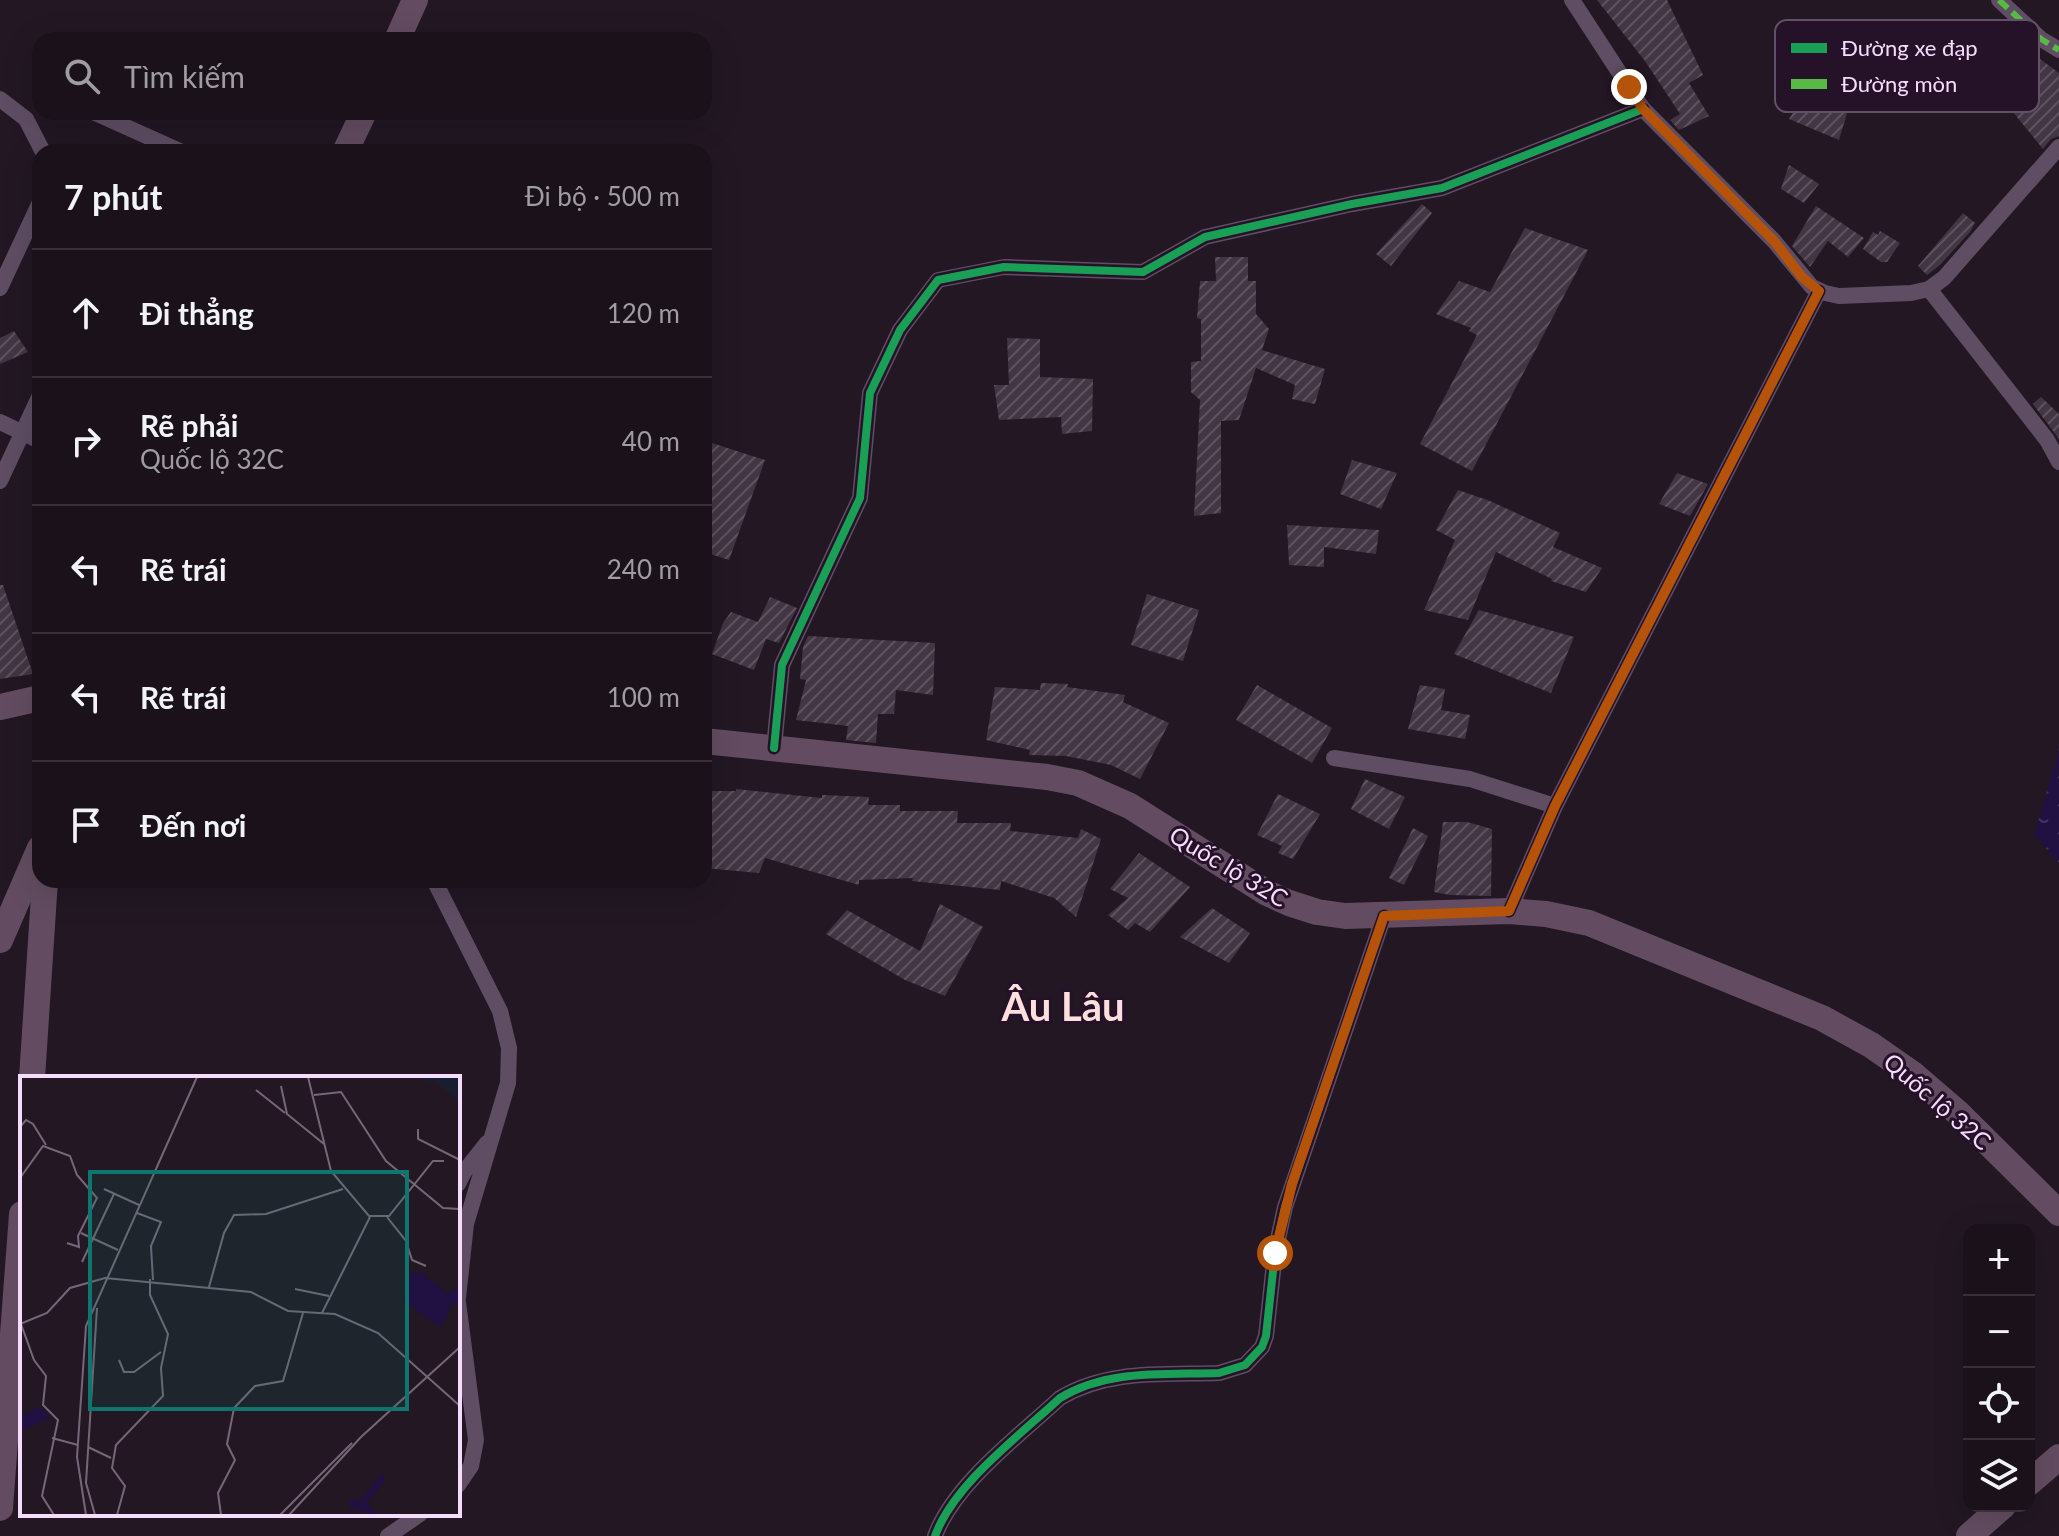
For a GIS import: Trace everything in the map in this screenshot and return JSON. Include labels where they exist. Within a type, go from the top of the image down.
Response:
[{"type":"main road","points":[[401,32],[415,0]]},
{"type":"main road","points":[[349,144],[360,120]]},
{"type":"main road","points":[[0,707],[32,700]]},
{"type":"main road","name":"Quốc lộ 32C","points":[[712,742],[1047,777],[1078,783],[1130,806],[1267,893],[1317,912],[1384,916],[1509,911],[1546,914],[1589,923],[1811,1013],[1846,1031],[1914,1075],[1957,1112],[2059,1213]]},
{"type":"main road","points":[[0,940],[32,866]]},
{"type":"main road","points":[[32,1076],[44,888]]},
{"type":"main road","points":[[0,1508],[20,1241]]},
{"type":"main road","points":[[2035,1478],[2059,1457]]},
{"type":"main road","points":[[1969,1536],[1996,1512]]},
{"type":"street","points":[[1572,0],[1643,109],[1774,241],[1802,277],[1819,291],[1839,296],[1911,293],[1929,289],[1944,278],[2059,147]]},
{"type":"street","points":[[1999,0],[2021,20]]},
{"type":"street","points":[[2039,37],[2059,50]]},
{"type":"street","points":[[0,99],[26,119],[39,144]]},
{"type":"street","points":[[774,748],[782,665],[860,498],[870,393],[900,330],[938,280],[1004,267],[1143,272],[1205,237],[1352,204],[1442,188],[1643,109]]},
{"type":"street","points":[[107,120],[150,144]]},
{"type":"street","points":[[0,288],[32,219]]},
{"type":"street","points":[[1929,289],[2047,440],[2059,462]]},
{"type":"street","points":[[1509,911],[1555,806],[1819,291]]},
{"type":"street","points":[[0,481],[32,413]]},
{"type":"street","points":[[0,422],[32,437]]},
{"type":"street","points":[[1334,758],[1470,779],[1555,806]]},
{"type":"street","points":[[438,888],[500,1011],[510,1058],[508,1083],[466,1224],[460,1281]]},
{"type":"street","points":[[935,1536],[951,1506],[969,1483],[1060,1398],[1075,1389],[1113,1377],[1219,1373],[1234,1370],[1255,1356],[1266,1336],[1275,1253],[1285,1207],[1384,916]]},
{"type":"street","points":[[460,1180],[492,1136]]},
{"type":"street","points":[[460,1316],[476,1440],[471,1466],[460,1482]]},
{"type":"street","points":[[388,1536],[417,1516]]},
{"type":"water","points":[[2059,743],[2059,863],[2034,835]]},
{"type":"building","points":[[1597,0],[1667,0],[1703,75],[1689,83],[1709,116],[1679,130],[1670,120],[1680,114],[1645,61]]},
{"type":"building","points":[[2039,58],[2059,73],[2059,136],[2051,139],[2043,149],[2013,112],[2039,112]]},
{"type":"building","points":[[1793,112],[1847,112],[1839,140],[1789,119]]},
{"type":"building","points":[[1789,165],[1819,184],[1804,203],[1781,189]]},
{"type":"building","points":[[1422,204],[1432,213],[1391,266],[1376,254]]},
{"type":"building","points":[[1816,206],[1864,238],[1848,257],[1828,241],[1810,267],[1792,246]]},
{"type":"building","points":[[1963,213],[1975,223],[1970,232],[1927,275],[1918,266]]},
{"type":"building","points":[[1525,228],[1588,250],[1472,471],[1420,444],[1477,335],[1469,331],[1471,328],[1436,314],[1459,281],[1490,292]]},
{"type":"building","points":[[1880,231],[1900,243],[1887,262],[1881,262],[1863,249],[1873,232],[1878,235]]},
{"type":"building","points":[[1215,257],[1248,257],[1248,281],[1256,281],[1256,314],[1269,329],[1262,350],[1325,369],[1315,404],[1292,399],[1295,385],[1256,368],[1239,420],[1221,421],[1221,513],[1194,516],[1200,400],[1191,392],[1191,362],[1201,361],[1201,319],[1197,318],[1200,281],[1216,281]]},
{"type":"building","points":[[14,331],[28,352],[0,364],[0,338]]},
{"type":"building","points":[[1007,338],[1040,339],[1040,377],[1093,379],[1092,431],[1062,434],[1061,417],[999,420],[994,385],[1009,385]]},
{"type":"building","points":[[2041,397],[2059,414],[2059,439],[2033,404]]},
{"type":"building","points":[[712,443],[765,460],[729,560],[712,555]]},
{"type":"building","points":[[1352,460],[1397,473],[1381,509],[1340,494]]},
{"type":"building","points":[[1677,473],[1708,484],[1690,516],[1659,504]]},
{"type":"building","points":[[1458,490],[1560,533],[1553,547],[1602,568],[1586,592],[1551,581],[1496,552],[1468,620],[1424,610],[1455,540],[1436,530]]},
{"type":"building","points":[[1287,525],[1379,530],[1376,554],[1324,547],[1324,567],[1289,565]]},
{"type":"building","points":[[0,585],[3,585],[32,674],[0,679]]},
{"type":"building","points":[[1147,594],[1199,610],[1183,661],[1131,645]]},
{"type":"building","points":[[770,597],[797,608],[779,643],[766,639],[754,670],[712,654],[723,623],[731,612],[758,622]]},
{"type":"building","points":[[1479,610],[1574,637],[1551,693],[1454,654]]},
{"type":"building","points":[[808,636],[935,643],[933,695],[896,690],[894,714],[878,714],[876,743],[846,740],[848,726],[796,720],[806,680],[800,679],[803,647]]},
{"type":"building","points":[[1041,683],[1068,684],[1067,687],[1125,695],[1123,702],[1169,723],[1140,779],[1111,765],[1066,756],[1029,755],[1030,750],[986,740],[995,687],[1040,690]]},
{"type":"building","points":[[1257,685],[1332,728],[1312,763],[1236,720]]},
{"type":"building","points":[[1420,685],[1445,689],[1441,710],[1470,715],[1465,739],[1408,729]]},
{"type":"building","points":[[1365,779],[1405,797],[1389,829],[1351,809]]},
{"type":"building","points":[[712,791],[822,798],[822,795],[869,797],[868,805],[900,805],[900,811],[958,811],[957,823],[1011,823],[1010,831],[1078,838],[1081,829],[1101,839],[1076,917],[1054,898],[1001,881],[1000,890],[912,881],[913,878],[859,880],[859,885],[765,858],[759,873],[712,869]]},
{"type":"building","points":[[1278,794],[1320,814],[1293,859],[1278,853],[1282,846],[1257,835]]},
{"type":"building","points":[[1443,822],[1467,822],[1492,829],[1491,896],[1434,892]]},
{"type":"building","points":[[1413,828],[1428,836],[1404,885],[1389,878]]},
{"type":"building","points":[[1139,853],[1190,887],[1150,932],[1135,923],[1128,930],[1108,915],[1128,898],[1110,889]]},
{"type":"building","points":[[940,904],[983,927],[945,996],[905,980],[826,934],[847,910],[920,951]]},
{"type":"building","points":[[1212,908],[1250,933],[1229,963],[1180,937]]},
{"type":"marked path","points":[[1999,0],[2021,20]]},
{"type":"marked path","points":[[2039,37],[2059,50]]},
{"type":"cycle path","points":[[774,748],[782,665],[860,498],[870,393],[900,330],[938,280],[1004,267],[1143,272],[1205,237],[1352,204],[1442,188],[1643,109]]},
{"type":"cycle path","points":[[1509,911],[1555,806],[1819,291]]},
{"type":"cycle path","points":[[935,1536],[944,1517],[972,1480],[1060,1398],[1097,1382],[1117,1378],[1219,1373],[1245,1365],[1262,1347],[1266,1336],[1275,1253],[1285,1207],[1384,916]]},
{"type":"district","name":"Âu Lâu","points":[[1063,1006]]},
{"type":"route","points":[[1275,1253],[1292,1184],[1384,916],[1509,911],[1555,806],[1819,291],[1802,277],[1774,241],[1643,109],[1629,87]]}]
